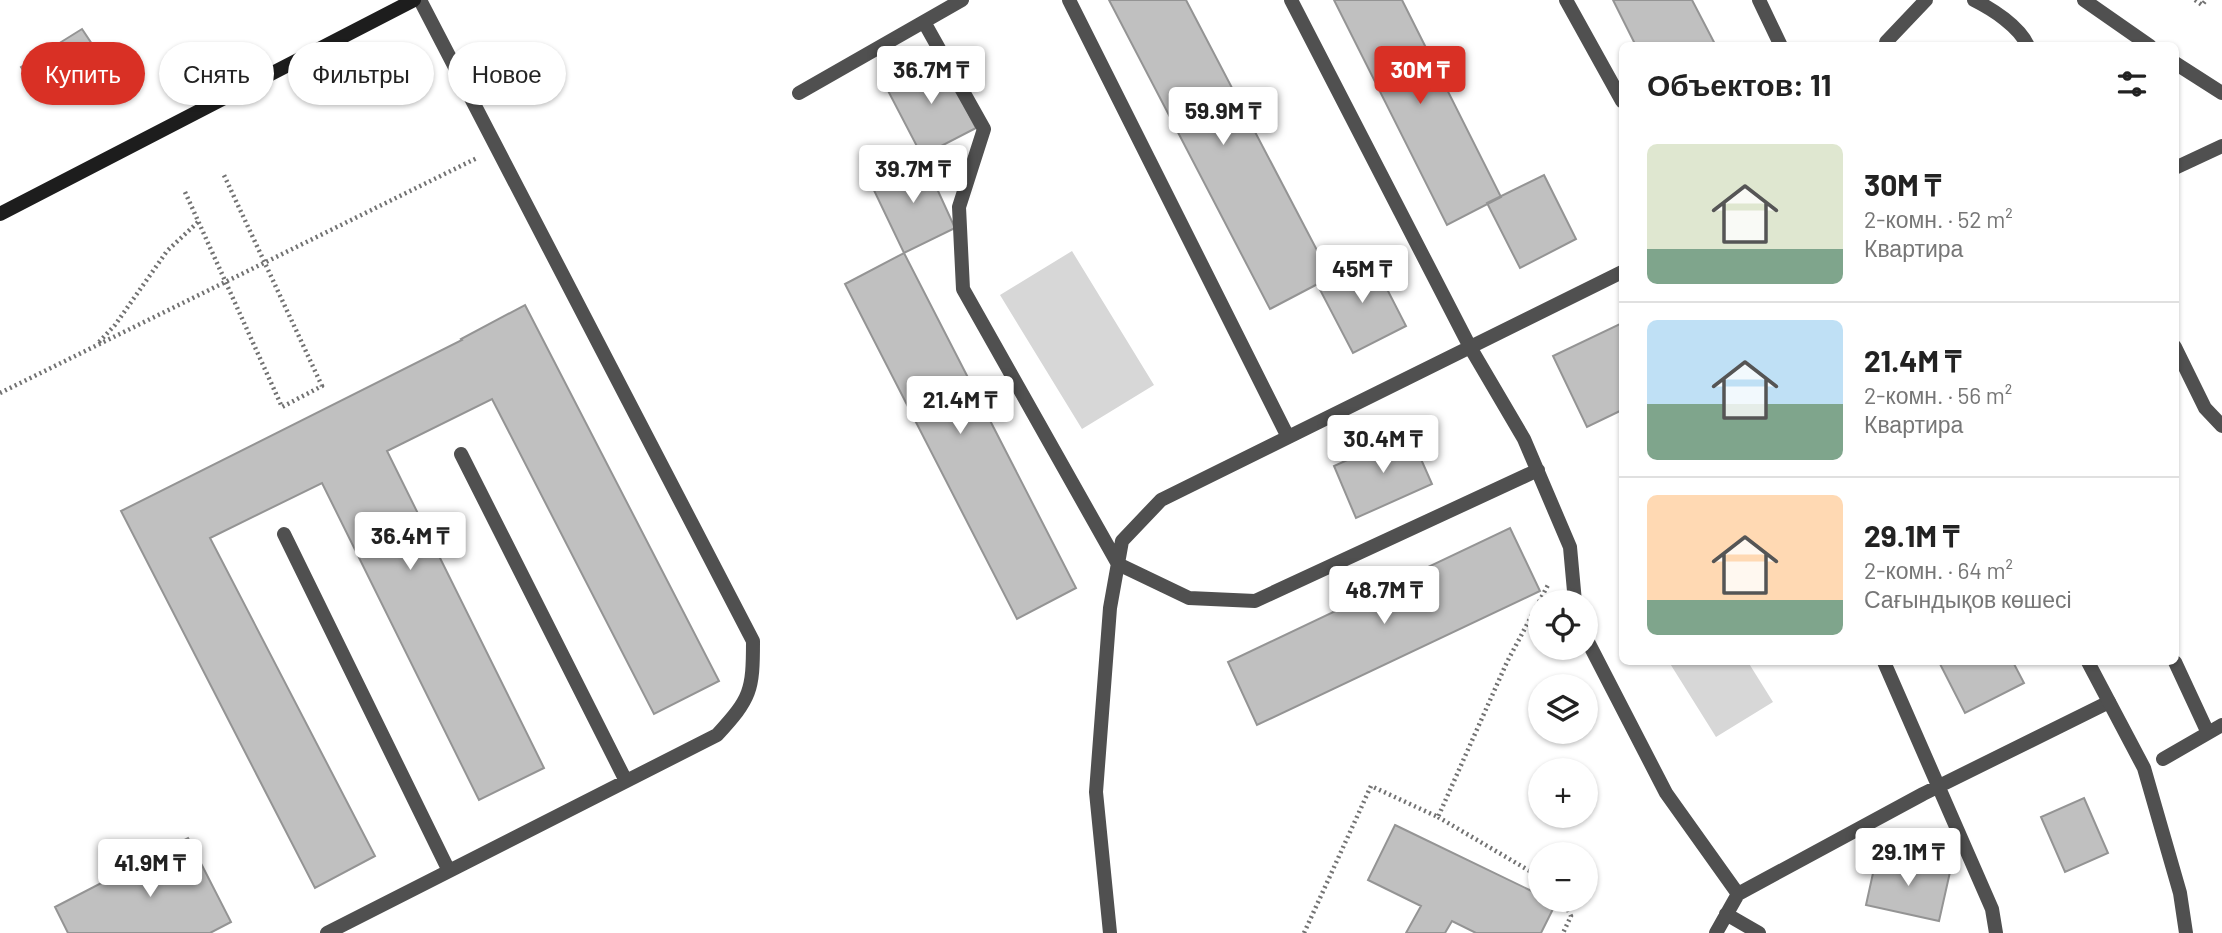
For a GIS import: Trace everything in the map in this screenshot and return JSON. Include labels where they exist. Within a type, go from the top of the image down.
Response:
[{"type":"main road","points":[[0,214],[414,0]]},
{"type":"street","points":[[327,933],[717,736],[749,696],[753,671],[754,641],[420,0]]},
{"type":"street","points":[[799,93],[962,0]]},
{"type":"street","points":[[1069,0],[1288,437]]},
{"type":"street","points":[[1291,0],[1470,347],[1524,439],[1570,547],[1573,590]]},
{"type":"street","points":[[1566,0],[1619,96]]},
{"type":"street","points":[[1759,0],[1779,42]]},
{"type":"street","points":[[1886,42],[1926,0]]},
{"type":"street","points":[[1973,0],[2001,17],[2026,42]]},
{"type":"street","points":[[2084,0],[2144,42]]},
{"type":"street","points":[[925,22],[984,129],[959,207],[963,289],[1118,564],[1189,598],[1255,601],[1538,471]]},
{"type":"street","points":[[2179,66],[2222,93]]},
{"type":"street","points":[[2179,166],[2222,146]]},
{"type":"street","points":[[1110,933],[1096,792],[1110,608],[1122,541],[1161,500],[1619,273]]},
{"type":"street","points":[[2179,355],[2205,408],[2222,426]]},
{"type":"street","points":[[461,454],[626,782]]},
{"type":"street","points":[[284,534],[449,871]]},
{"type":"street","points":[[1597,660],[1666,793],[1738,894]]},
{"type":"street","points":[[1885,665],[1992,909],[1996,933]]},
{"type":"street","points":[[2090,665],[2144,768],[2180,893],[2186,933]]},
{"type":"street","points":[[2176,665],[2208,733]]},
{"type":"street","points":[[1716,933],[1738,894],[1939,786],[2109,702]]},
{"type":"street","points":[[2163,759],[2222,726]]},
{"type":"street","points":[[1726,914],[1759,933]]},
{"type":"path","points":[[2195,0],[2202,5],[2206,0]]},
{"type":"path","points":[[0,393],[497,148]]},
{"type":"path","points":[[185,192],[282,407],[322,386],[223,173]]},
{"type":"path","points":[[97,345],[115,325],[167,251],[198,222]]},
{"type":"path","points":[[1437,817],[1507,662],[1544,592],[1551,581],[1572,567]]},
{"type":"path","points":[[1304,933],[1371,786],[1437,817],[1528,870]]},
{"type":"path","points":[[1563,933],[1571,916],[1569,912]]},
{"type":"shaded area","points":[[1072,251],[1154,385],[1082,429],[1000,295]]},
{"type":"shaded area","points":[[1671,665],[1750,665],[1773,702],[1716,737]]},
{"type":"building","points":[[1109,0],[1186,0],[1331,277],[1270,309]]},
{"type":"building","points":[[1334,0],[1402,0],[1501,197],[1447,225]]},
{"type":"building","points":[[1613,0],[1692,0],[1714,42],[1634,42]]},
{"type":"building","points":[[82,29],[91,42],[61,42]]},
{"type":"building","points":[[939,56],[976,128],[922,156],[885,85]]},
{"type":"building","points":[[922,156],[955,228],[904,253],[870,182]]},
{"type":"building","points":[[1544,175],[1576,239],[1520,268],[1487,203]]},
{"type":"building","points":[[904,253],[1076,588],[1017,619],[845,284]]},
{"type":"building","points":[[1370,256],[1406,326],[1353,353],[1317,284]]},
{"type":"building","points":[[525,305],[719,681],[654,714],[492,399],[387,451],[544,768],[479,800],[322,483],[210,538],[375,856],[315,888],[121,511],[462,340]]},
{"type":"building","points":[[1619,324],[1619,411],[1587,427],[1553,356]]},
{"type":"building","points":[[1409,432],[1432,484],[1356,518],[1334,466]]},
{"type":"building","points":[[1510,528],[1540,590],[1528,590],[1528,597],[1257,725],[1228,662]]},
{"type":"building","points":[[1941,665],[2015,665],[2024,683],[1965,713]]},
{"type":"building","points":[[2084,798],[2108,853],[2065,872],[2041,817]]},
{"type":"building","points":[[1395,825],[1528,889],[1528,912],[1552,912],[1541,933],[1476,933],[1452,921],[1445,933],[1406,933],[1421,906],[1368,880]]},
{"type":"building","points":[[188,838],[231,922],[210,933],[68,933],[55,907]]},
{"type":"building","points":[[1877,855],[1950,872],[1939,921],[1866,905]]}]
